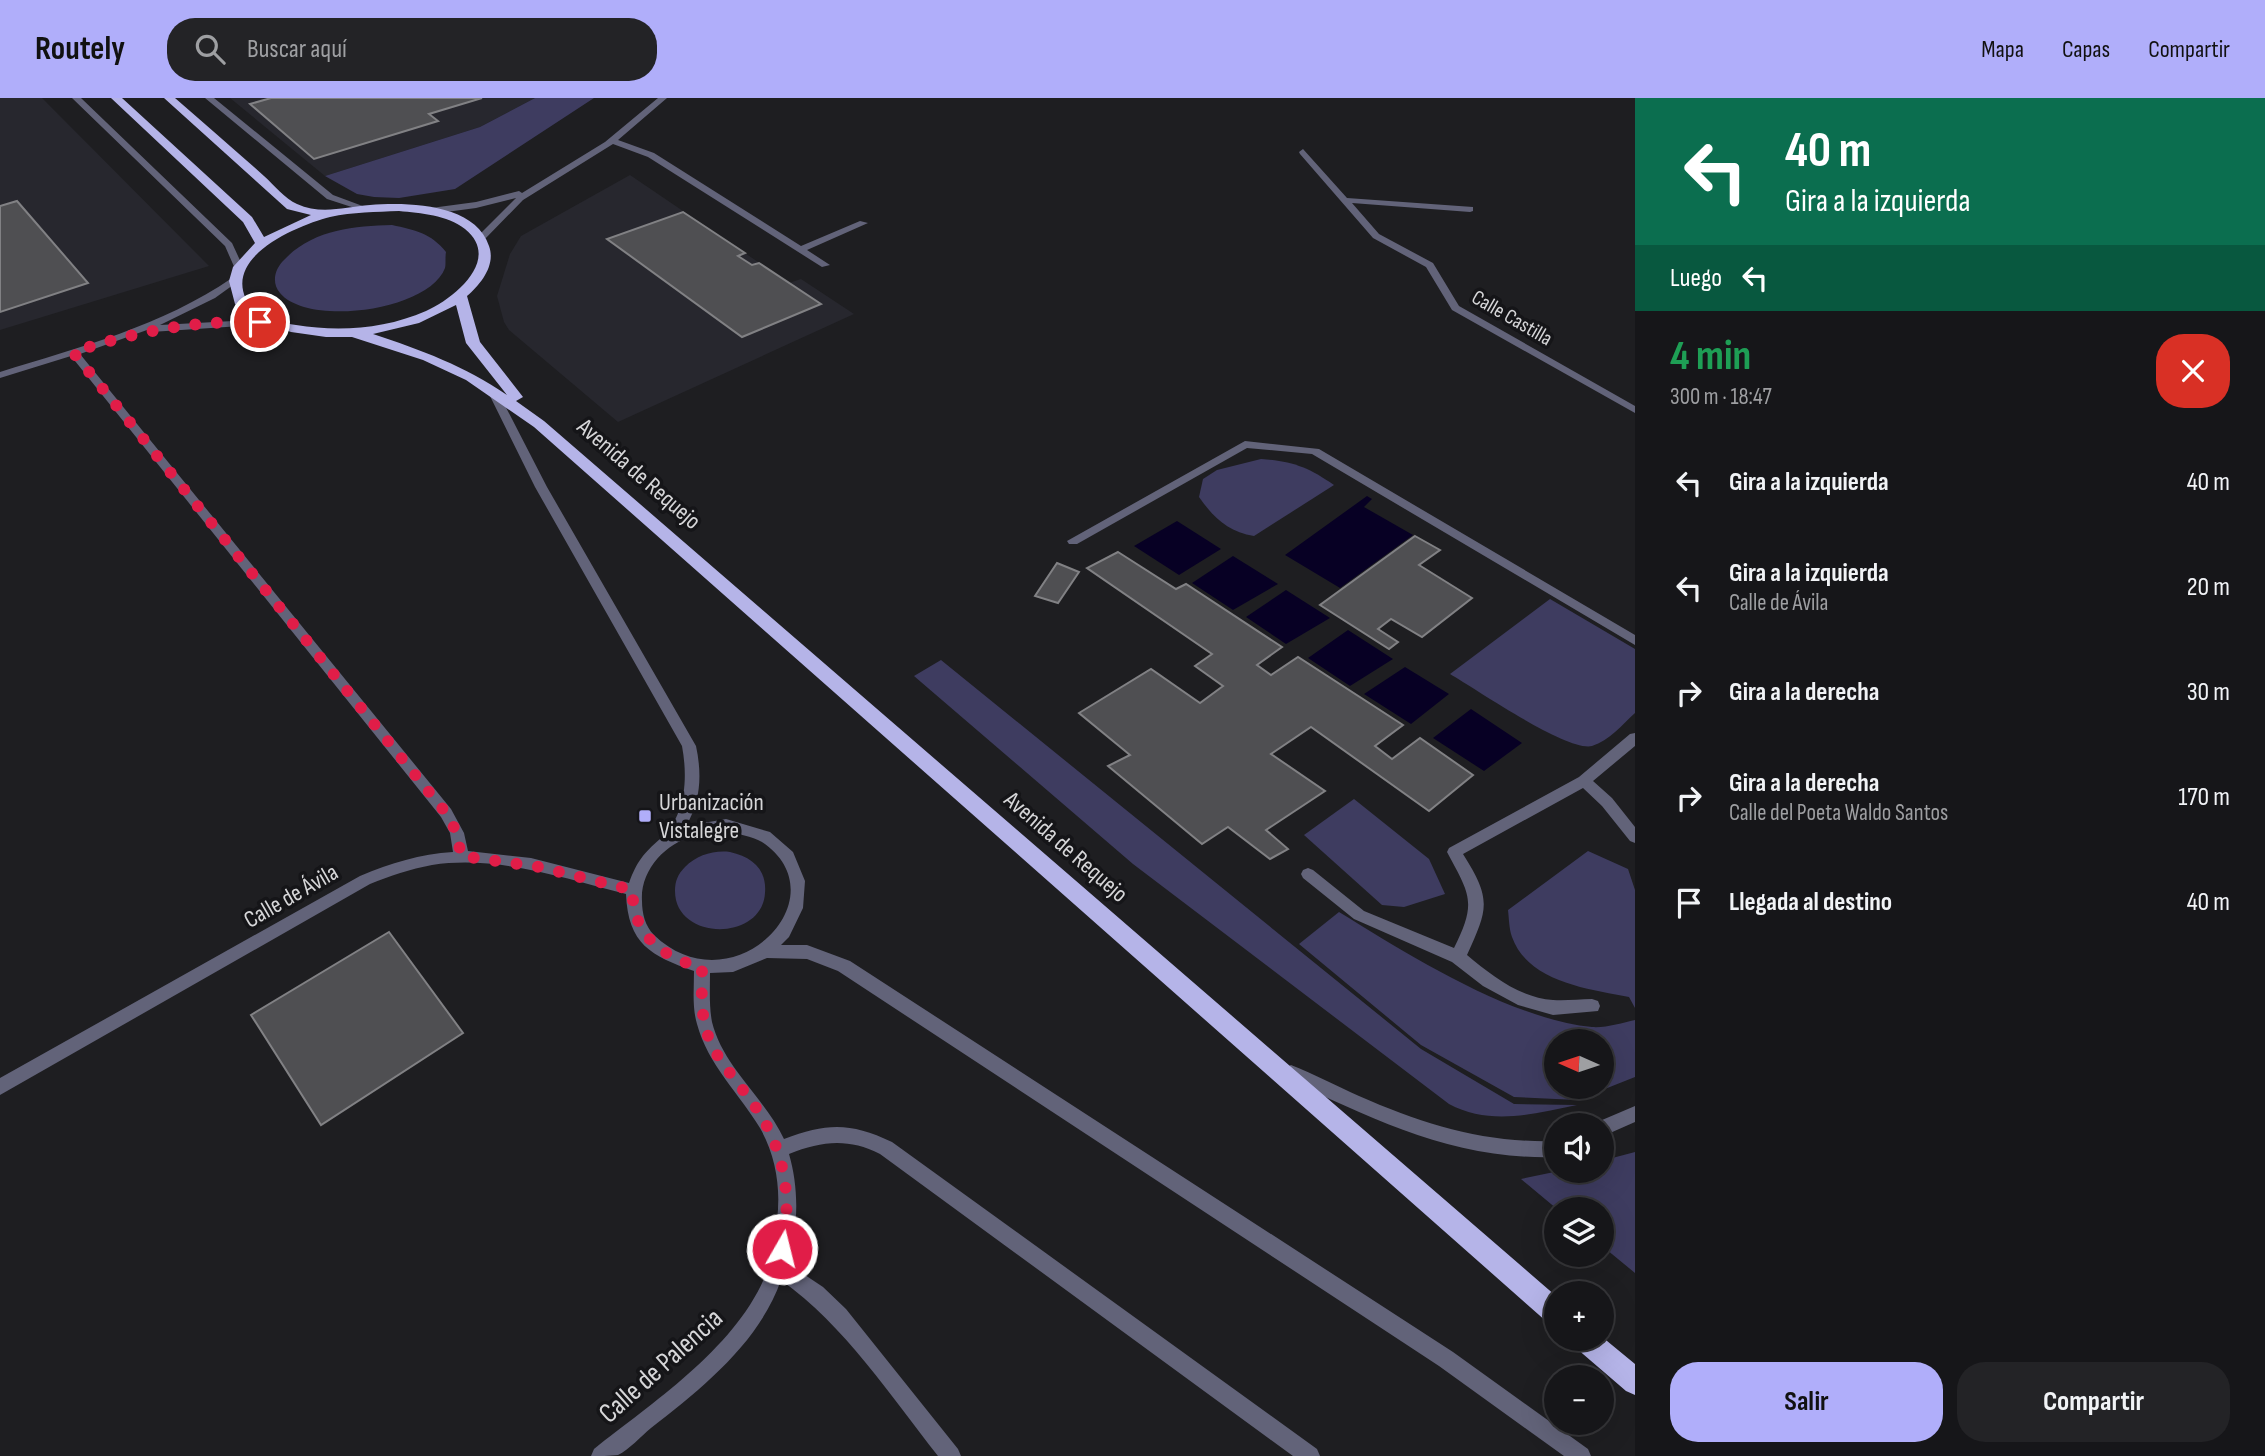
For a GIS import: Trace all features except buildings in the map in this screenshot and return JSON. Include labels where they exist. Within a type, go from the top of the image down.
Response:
[{"type":"highway","points":[[116,98],[248,220],[261,243]]},
{"type":"highway","points":[[169,98],[291,206],[325,215]]},
{"type":"highway","points":[[399,207],[431,211],[469,227],[481,238],[486,257],[480,277],[461,297],[432,313],[395,326],[355,333],[311,333],[268,322],[251,313],[238,298],[237,274],[247,256],[261,243],[290,227],[325,215],[364,208],[399,207]]},
{"type":"highway","name":"Avenida de Requejo","points":[[461,297],[473,343],[539,425]]},
{"type":"highway","name":"Avenida de Requejo","points":[[355,333],[428,357],[492,390],[539,425],[1544,1302]]},
{"type":"highway","points":[[1599,1351],[1635,1382]]},
{"type":"street","points":[[0,375],[119,337],[207,299],[237,274],[229,246],[76,98]]},
{"type":"street","points":[[209,98],[330,197],[364,208]]},
{"type":"street","points":[[481,238],[504,211],[534,188],[612,141],[663,98]]},
{"type":"street","points":[[612,141],[652,155],[825,265]]},
{"type":"street","name":"Calle Castilla","points":[[1303,152],[1376,236],[1430,265],[1455,308],[1635,410]]},
{"type":"street","points":[[431,211],[483,204],[534,188]]},
{"type":"street","points":[[1345,200],[1470,209]]},
{"type":"street","points":[[801,249],[863,223]]},
{"type":"street","points":[[119,337],[168,327],[268,322]]},
{"type":"street","points":[[73,352],[446,813],[457,833],[461,856]]},
{"type":"street","points":[[492,390],[541,486],[689,746],[693,775],[691,794],[680,824],[641,865],[633,890],[635,914],[650,940],[671,956],[702,967],[736,965],[764,951],[789,923],[798,902],[799,880],[796,869],[782,850],[759,832],[726,825],[685,830],[669,837]]},
{"type":"street","points":[[1073,541],[1245,444],[1315,451],[1635,641]]},
{"type":"street","points":[[1458,957],[1476,916],[1475,896],[1464,867],[1454,852],[1584,781],[1635,738]]},
{"type":"street","points":[[1584,781],[1607,802],[1635,837]]},
{"type":"street","name":"Calle de Ávila","points":[[0,1087],[365,880],[417,860],[461,856],[539,867],[633,890]]},
{"type":"street","points":[[1308,874],[1359,915],[1458,957],[1480,976],[1529,1001],[1549,1007],[1592,1006]]},
{"type":"street","points":[[764,951],[807,952],[844,966],[1434,1351],[1581,1456]]},
{"type":"street","name":"Calle de Palencia","points":[[601,1456],[729,1349],[764,1302],[778,1267],[785,1236],[788,1204],[779,1149],[763,1117],[724,1067],[708,1037],[702,1012],[702,967]]},
{"type":"street","points":[[1275,1066],[1388,1118],[1483,1146],[1544,1149]]},
{"type":"street","points":[[1614,1123],[1635,1114]]},
{"type":"street","points":[[779,1149],[831,1133],[859,1135],[886,1147],[1310,1456]]},
{"type":"street","points":[[778,1267],[816,1294],[839,1316],[951,1456]]},
{"type":"shaded area","points":[[0,98],[42,98],[209,266],[0,330]]},
{"type":"shaded area","points":[[230,98],[535,98],[480,127],[325,176]]},
{"type":"shaded area","points":[[535,98],[594,98],[455,189],[399,198],[374,197],[357,194],[325,176],[480,127]]},
{"type":"shaded area","points":[[630,175],[789,283],[801,279],[854,314],[618,422],[509,330],[497,296],[510,254],[521,236]]},
{"type":"shaded area","points":[[392,225],[428,236],[446,252],[445,268],[434,283],[416,295],[393,304],[340,311],[315,309],[294,303],[277,289],[275,276],[278,267],[307,242],[348,229]]},
{"type":"shaded area","points":[[1261,459],[1299,466],[1334,485],[1254,536],[1236,531],[1216,517],[1199,497],[1203,479],[1217,470]]},
{"type":"shaded area","points":[[1367,496],[1372,499],[1364,507],[1413,535],[1340,588],[1285,555]]},
{"type":"shaded area","points":[[1177,521],[1221,549],[1179,575],[1134,546]]},
{"type":"shaded area","points":[[1233,556],[1278,584],[1233,610],[1192,583]]},
{"type":"shaded area","points":[[1286,590],[1330,618],[1286,644],[1246,617]]},
{"type":"shaded area","points":[[1550,599],[1635,649],[1635,713],[1610,736],[1592,746],[1580,745],[1543,730],[1450,674]]},
{"type":"shaded area","points":[[1348,630],[1393,659],[1350,686],[1308,658]]},
{"type":"shaded area","points":[[941,660],[1421,1049],[1514,1104],[1577,1105],[1528,1114],[1496,1116],[1480,1115],[1449,1104],[1133,864],[914,676]]},
{"type":"shaded area","points":[[1405,667],[1449,694],[1411,724],[1364,694]]},
{"type":"shaded area","points":[[1471,709],[1522,743],[1484,771],[1433,738]]},
{"type":"shaded area","points":[[1354,799],[1429,859],[1445,894],[1404,907],[1382,905],[1304,835]]},
{"type":"shaded area","points":[[1588,851],[1628,869],[1635,890],[1635,1008],[1629,997],[1596,991],[1545,974],[1520,952],[1511,934],[1508,910]]},
{"type":"shaded area","points":[[730,852],[745,857],[761,871],[765,893],[760,909],[750,920],[735,927],[703,927],[689,919],[679,907],[675,891],[677,878],[685,867],[700,856]]},
{"type":"shaded area","points":[[1339,912],[1461,983],[1528,1012],[1560,1022],[1592,1027],[1635,1020],[1635,1077],[1614,1085],[1614,1029],[1544,1029],[1544,1098],[1514,1097],[1421,1045],[1299,944]]},
{"type":"shaded area","points":[[1635,1152],[1635,1273],[1614,1256],[1614,1197],[1544,1198],[1521,1179],[1544,1174],[1544,1183],[1614,1183],[1614,1158]]},
{"type":"place","name":"Urbanización Vistalegre","points":[[645,816]]},
{"type":"route","points":[[260,322],[157,328],[73,352],[446,813],[457,833],[461,856],[510,861],[633,890],[635,914],[650,940],[671,956],[690,965],[702,967],[702,1012],[708,1037],[724,1067],[763,1117],[779,1149],[788,1204],[782,1249]]}]
